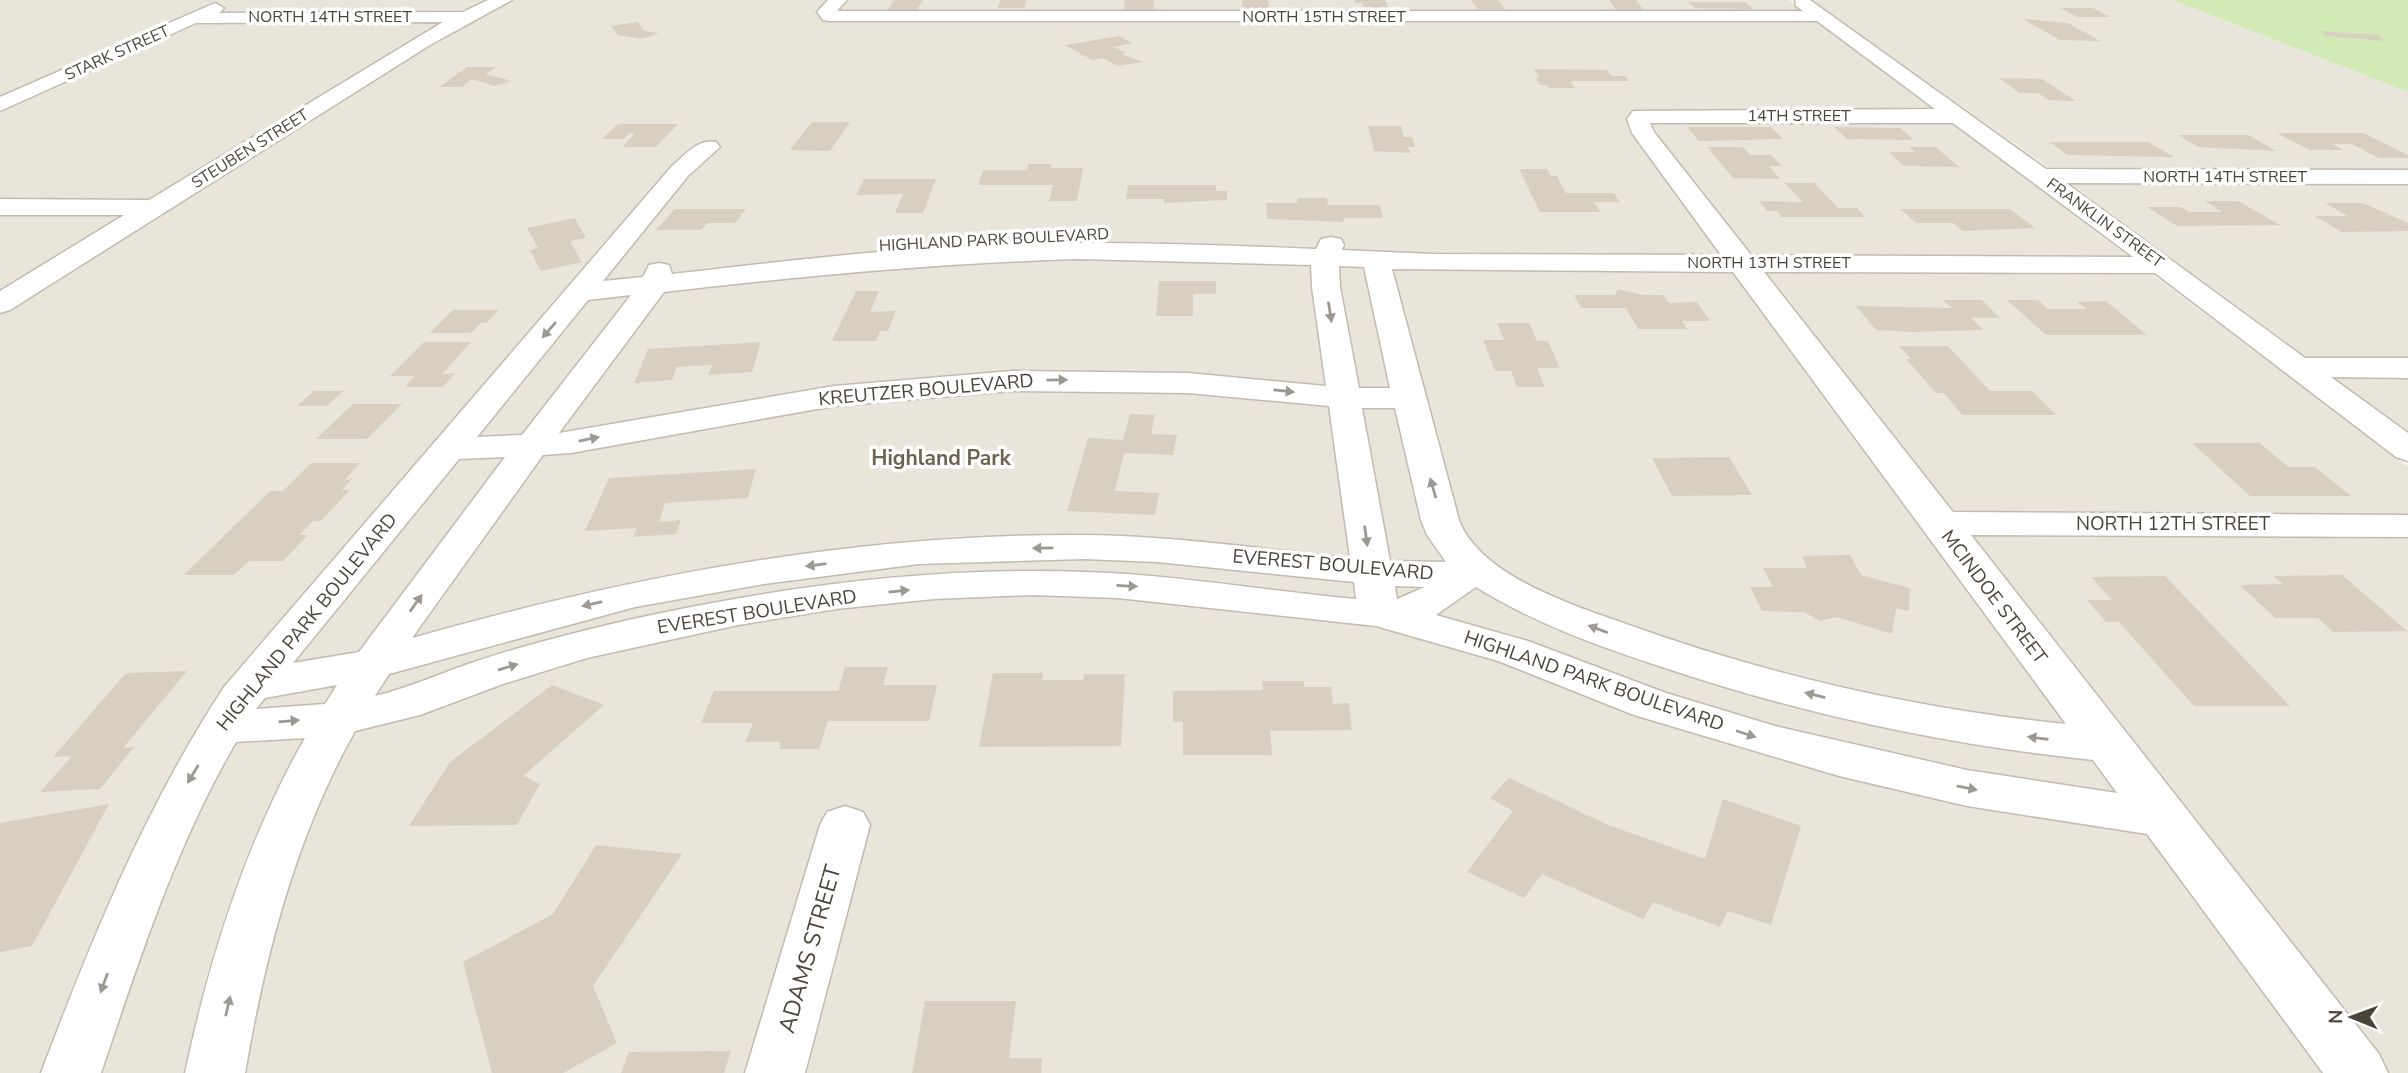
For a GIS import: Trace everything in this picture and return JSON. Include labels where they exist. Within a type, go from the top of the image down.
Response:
[{"type":"street","name":"STARK STREET","points":[[0,106],[233,0]]},
{"type":"street","name":"STEUBEN STREET","points":[[0,304],[466,17],[503,0]]},
{"type":"street","points":[[1552,0],[1567,17]]},
{"type":"street","name":"FRANKLIN STREET","points":[[1799,0],[2162,265],[2408,450]]},
{"type":"street","name":"NORTH 15TH STREET","points":[[833,7],[1317,8],[1567,17],[1822,16]]},
{"type":"street","name":"NORTH 14TH STREET","points":[[193,18],[466,17]]},
{"type":"street","name":"14TH STREET","points":[[1641,116],[1956,116]]},
{"type":"street","name":"MCINDOE STREET","points":[[1641,116],[1639,123],[1643,133],[2358,1073]]},
{"type":"street","points":[[587,285],[680,171],[708,147]]},
{"type":"street","name":"NORTH 14TH STREET","points":[[2041,176],[2408,177]]},
{"type":"street","points":[[0,208],[155,208]]},
{"type":"street","points":[[1328,252],[1342,386],[1375,594]]},
{"type":"street","name":"HIGHLAND PARK BOULEVARD","points":[[71,1073],[128,918],[159,846],[187,783],[221,727],[251,685],[587,285],[964,254],[1328,252],[1376,259]]},
{"type":"street","points":[[1376,259],[1406,388],[1446,535],[1476,566],[1516,592],[1573,619],[1641,645],[1757,681],[2002,734],[2106,744]]},
{"type":"street","name":"NORTH 13TH STREET","points":[[1376,259],[1432,262],[2162,265]]},
{"type":"street","points":[[215,1073],[228,1003],[260,897],[293,809],[342,717],[374,664],[539,435],[657,278]]},
{"type":"street","points":[[2300,367],[2408,368]]},
{"type":"street","name":"KREUTZER BOULEVARD","points":[[455,439],[539,435],[571,443],[822,398],[941,385],[1012,381],[1122,380],[1241,387],[1406,388]]},
{"type":"street","name":"NORTH 12TH STREET","points":[[1938,523],[2408,526]]},
{"type":"street","name":"EVEREST BOULEVARD","points":[[251,685],[374,664],[634,594],[787,569],[919,552],[1085,547],[1157,550],[1375,594],[1415,609],[1435,600],[1476,566]]},
{"type":"street","name":"EVEREST BOULEVARD","points":[[221,727],[342,717],[406,704],[503,668],[642,631],[785,604],[926,588],[1030,583],[1375,594]]},
{"type":"street","name":"HIGHLAND PARK BOULEVARD","points":[[1375,594],[1647,703],[1762,739],[1925,780],[2039,802],[2162,817]]},
{"type":"street","name":"ADAMS STREET","points":[[775,1073],[845,825]]},
{"type":"shaded area","points":[[0,0],[1788,0],[2408,467],[2408,1073],[0,1073]]},
{"type":"shaded area","points":[[1811,0],[2172,0],[2408,92],[2408,432],[2041,162]]},
{"type":"green space","points":[[2172,0],[2408,0],[2408,92],[2175,1]]},
{"type":"building","points":[[894,0],[923,0],[917,10],[888,10]]},
{"type":"building","points":[[1001,0],[1027,0],[1024,8],[997,8]]},
{"type":"building","points":[[1125,0],[1154,0],[1153,10],[1124,10]]},
{"type":"building","points":[[1242,0],[1268,0],[1270,10],[1243,10]]},
{"type":"building","points":[[1354,0],[1385,0],[1390,10],[1365,10],[1362,3],[1355,3]]},
{"type":"building","points":[[1471,0],[1498,0],[1505,9],[1478,9]]},
{"type":"building","points":[[1609,0],[1636,0],[1644,11],[1616,10]]},
{"type":"building","points":[[1688,2],[1745,2],[1753,9],[1695,8]]},
{"type":"building","points":[[2060,8],[2093,8],[2111,17],[2078,17]]},
{"type":"building","points":[[2023,19],[2068,23],[2100,41],[2060,40]]},
{"type":"building","points":[[638,22],[644,31],[659,33],[642,39],[618,35],[611,26]]},
{"type":"building","points":[[2321,31],[2379,35],[2385,41],[2327,36]]},
{"type":"building","points":[[1119,36],[1133,43],[1114,47],[1126,53],[1121,54],[1143,62],[1118,66],[1103,58],[1092,60],[1065,45]]},
{"type":"building","points":[[467,67],[496,67],[486,74],[512,81],[495,86],[472,79],[462,87],[439,87]]},
{"type":"building","points":[[1534,69],[1607,70],[1612,76],[1625,76],[1629,81],[1570,81],[1575,88],[1549,88],[1547,85],[1540,85],[1536,78],[1540,78]]},
{"type":"building","points":[[1999,78],[2042,79],[2076,101],[2049,100],[2038,93],[2020,93]]},
{"type":"building","points":[[812,122],[850,122],[830,151],[790,150]]},
{"type":"building","points":[[618,124],[678,124],[656,147],[623,147],[635,133],[628,134],[624,139],[602,139]]},
{"type":"building","points":[[1368,126],[1401,126],[1404,137],[1412,137],[1415,147],[1408,147],[1410,153],[1374,151]]},
{"type":"building","points":[[1687,127],[1771,127],[1783,139],[1699,141]]},
{"type":"building","points":[[1834,127],[1900,128],[1914,140],[1847,139]]},
{"type":"building","points":[[2277,133],[2363,133],[2408,155],[2408,158],[2379,158],[2352,144],[2333,144],[2343,150],[2310,150]]},
{"type":"building","points":[[2178,135],[2248,135],[2276,151],[2198,147]]},
{"type":"building","points":[[2049,142],[2148,142],[2174,157],[2068,155]]},
{"type":"building","points":[[1707,147],[1743,147],[1750,155],[1771,155],[1782,166],[1769,166],[1780,179],[1733,178]]},
{"type":"building","points":[[1909,147],[1936,147],[1959,167],[1904,166],[1889,152],[1916,152]]},
{"type":"building","points":[[1028,164],[1051,164],[1050,168],[1083,168],[1077,201],[1049,201],[1053,185],[978,185],[983,170],[1027,170]]},
{"type":"building","points":[[1519,169],[1547,169],[1551,176],[1557,176],[1566,193],[1614,193],[1620,202],[1594,202],[1600,212],[1540,212]]},
{"type":"building","points":[[864,179],[936,179],[923,213],[895,213],[903,194],[856,195]]},
{"type":"building","points":[[1785,183],[1814,183],[1838,208],[1857,208],[1865,217],[1781,217],[1777,211],[1767,211],[1759,201],[1803,202]]},
{"type":"building","points":[[1128,185],[1216,185],[1216,191],[1227,191],[1227,200],[1164,203],[1164,199],[1126,199]]},
{"type":"building","points":[[1297,198],[1327,198],[1328,205],[1380,205],[1383,218],[1343,218],[1344,222],[1267,219],[1266,203],[1298,203]]},
{"type":"building","points":[[2205,201],[2238,201],[2280,225],[2177,226],[2147,207],[2181,207],[2189,212],[2222,212]]},
{"type":"building","points":[[2325,203],[2363,203],[2408,223],[2408,231],[2342,232],[2315,216],[2348,216]]},
{"type":"building","points":[[675,209],[746,209],[735,223],[707,223],[701,230],[656,230]]},
{"type":"building","points":[[1900,209],[2010,209],[2035,228],[1963,231],[1953,223],[1916,223]]},
{"type":"building","points":[[575,218],[586,238],[570,241],[582,262],[541,271],[530,250],[538,248],[527,228]]},
{"type":"building","points":[[1159,281],[1216,281],[1216,294],[1193,294],[1193,316],[1156,316]]},
{"type":"building","points":[[1618,289],[1643,295],[1663,295],[1669,303],[1697,302],[1710,321],[1682,321],[1687,329],[1638,329],[1626,308],[1581,308],[1574,295],[1615,295]]},
{"type":"building","points":[[856,291],[879,291],[870,312],[896,311],[888,331],[880,331],[876,341],[832,341]]},
{"type":"building","points":[[1943,300],[1982,300],[2000,318],[1971,318],[1983,330],[1876,330],[1856,306],[1952,308]]},
{"type":"building","points":[[2007,300],[2038,300],[2048,309],[2087,309],[2077,302],[2106,301],[2147,335],[2046,335]]},
{"type":"building","points":[[453,310],[499,310],[471,333],[430,333]]},
{"type":"building","points":[[1497,323],[1529,323],[1537,341],[1548,341],[1560,368],[1537,368],[1545,387],[1517,387],[1511,371],[1495,371],[1483,340],[1504,340]]},
{"type":"building","points":[[424,342],[471,342],[442,374],[455,373],[443,387],[405,387],[415,376],[390,376]]},
{"type":"building","points":[[761,342],[752,372],[708,375],[712,365],[677,367],[672,380],[634,383],[648,349]]},
{"type":"building","points":[[1899,346],[1948,346],[1990,391],[2032,391],[2056,415],[1962,415],[1944,393],[1936,393],[1906,359],[1911,359]]},
{"type":"building","points":[[314,391],[343,391],[327,406],[297,406]]},
{"type":"building","points":[[353,404],[402,404],[367,439],[316,439]]},
{"type":"building","points":[[1130,414],[1155,415],[1151,434],[1177,435],[1173,455],[1124,453],[1115,491],[1159,493],[1155,515],[1067,511],[1088,438],[1123,440]]},
{"type":"building","points":[[2192,443],[2260,443],[2288,467],[2315,467],[2351,496],[2250,496]]},
{"type":"building","points":[[1729,457],[1752,495],[1672,496],[1652,458]]},
{"type":"building","points":[[311,463],[360,463],[345,480],[352,479],[342,490],[350,490],[321,521],[313,521],[299,535],[308,535],[283,561],[249,561],[234,575],[184,575],[270,491],[283,491]]},
{"type":"building","points":[[756,469],[748,498],[665,503],[659,522],[681,520],[676,534],[633,537],[637,528],[585,531],[609,478]]},
{"type":"building","points":[[1850,555],[1861,575],[1910,588],[1909,611],[1896,608],[1892,634],[1837,617],[1820,621],[1804,612],[1762,611],[1750,587],[1773,587],[1763,568],[1807,568],[1802,556]]},
{"type":"building","points":[[2342,575],[2407,631],[2333,632],[2318,618],[2275,618],[2240,585],[2283,584],[2273,576]]},
{"type":"building","points":[[2165,576],[2290,706],[2194,706],[2119,622],[2106,622],[2087,600],[2112,600],[2091,577]]},
{"type":"building","points":[[845,667],[888,667],[883,685],[937,685],[929,721],[828,721],[819,749],[779,749],[781,742],[745,742],[753,723],[701,723],[714,691],[838,691]]},
{"type":"building","points":[[187,671],[123,748],[134,747],[100,789],[40,792],[72,756],[53,757],[126,673]]},
{"type":"building","points":[[993,673],[1043,673],[1042,680],[1083,680],[1084,674],[1125,674],[1121,746],[979,747]]},
{"type":"building","points":[[1262,681],[1304,681],[1304,687],[1331,687],[1333,704],[1349,703],[1352,730],[1270,731],[1272,755],[1183,755],[1183,722],[1173,722],[1173,691],[1263,690]]},
{"type":"building","points":[[552,685],[604,705],[523,776],[540,784],[517,825],[409,826],[450,762]]},
{"type":"building","points":[[1509,778],[1608,825],[1705,859],[1723,799],[1801,826],[1771,925],[1728,911],[1720,927],[1653,902],[1643,919],[1542,874],[1524,898],[1467,872],[1513,811],[1490,798]]},
{"type":"building","points":[[109,804],[32,946],[0,952],[0,823]]},
{"type":"building","points":[[596,845],[682,854],[593,986],[617,1043],[563,1073],[492,1073],[463,962],[553,914]]},
{"type":"building","points":[[925,1001],[1016,1001],[1009,1058],[1042,1058],[1041,1073],[912,1073]]},
{"type":"building","points":[[731,1051],[724,1073],[621,1073],[629,1052]]},
{"type":"district","name":"Highland Park","points":[[941,458]]}]
